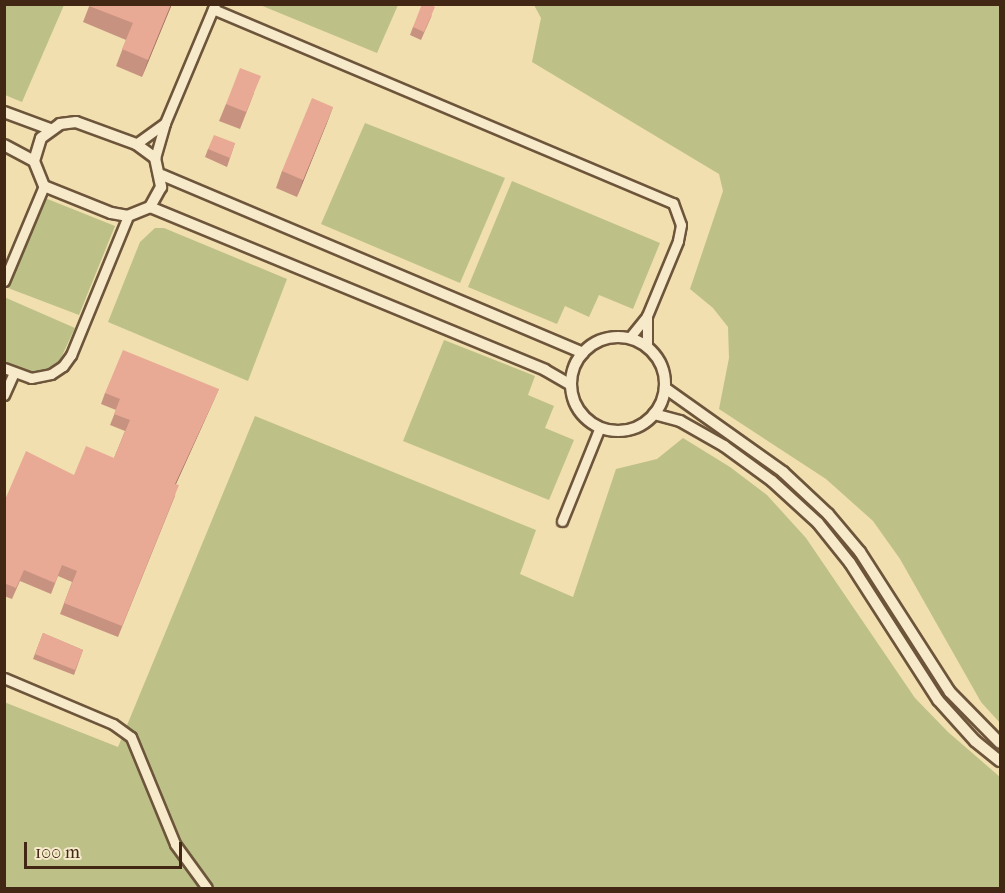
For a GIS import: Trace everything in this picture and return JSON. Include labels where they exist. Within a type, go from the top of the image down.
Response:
[{"type":"street","points":[[155,158],[165,123],[214,7],[673,203],[681,225],[678,241],[647,316],[629,338]]},
{"type":"street","points":[[4,112],[50,129]]},
{"type":"street","points":[[4,281],[44,186],[34,161],[41,138],[50,129],[76,122],[136,144],[155,158],[162,176],[161,187],[150,207],[128,216],[111,213],[44,186]]},
{"type":"street","points":[[136,144],[165,123]]},
{"type":"street","points":[[4,145],[34,161]]},
{"type":"street","points":[[162,176],[583,353]]},
{"type":"street","points":[[150,207],[535,366],[571,385]]},
{"type":"street","points":[[4,368],[13,375],[31,378],[51,374],[71,355],[128,216]]},
{"type":"street","points":[[647,316],[647,347]]},
{"type":"street","points":[[629,338],[647,347],[661,366],[665,388],[654,414],[626,430],[600,426],[582,414],[571,385],[583,353],[604,339],[629,338]]},
{"type":"street","points":[[4,395],[13,375]]},
{"type":"street","points":[[665,388],[783,472],[828,514],[860,552],[950,692],[1000,743]]},
{"type":"street","points":[[654,414],[680,421],[724,446],[772,481],[818,523],[850,563],[938,700],[975,741],[1000,760]]},
{"type":"street","points":[[562,521],[600,426]]},
{"type":"street","points":[[4,678],[113,724],[131,737],[175,844],[207,888]]},
{"type":"green space","points":[[4,5],[64,5],[22,102],[5,95]]},
{"type":"green space","points":[[260,5],[398,5],[377,53]]},
{"type":"green space","points":[[534,5],[1000,5],[1000,723],[981,702],[900,559],[873,521],[826,479],[719,409],[729,358],[728,327],[713,308],[690,289],[723,191],[719,174],[532,62],[541,18]]},
{"type":"green space","points":[[365,123],[505,178],[460,283],[321,224]]},
{"type":"green space","points":[[512,181],[660,243],[633,309],[599,295],[589,317],[565,306],[557,324],[468,287]]},
{"type":"green space","points":[[45,198],[115,226],[79,315],[8,288]]},
{"type":"green space","points":[[155,228],[164,228],[287,279],[248,381],[108,322],[140,242]]},
{"type":"green space","points":[[4,297],[75,328],[60,360],[49,369],[24,374],[5,361]]},
{"type":"green space","points":[[444,340],[535,376],[528,395],[554,406],[545,428],[574,440],[549,500],[403,441]]},
{"type":"green space","points":[[255,416],[536,530],[520,574],[573,597],[616,469],[657,459],[683,438],[730,467],[767,495],[806,538],[915,698],[948,732],[1000,777],[1000,888],[5,888],[4,702],[118,747]]},
{"type":"building","points":[[90,4],[171,4],[148,60],[122,49],[133,23],[89,6]]},
{"type":"building","points":[[422,4],[435,7],[424,32],[413,27]]},
{"type":"building","points":[[240,68],[261,76],[246,112],[226,104]]},
{"type":"building","points":[[312,98],[333,107],[303,180],[282,171]]},
{"type":"building","points":[[214,135],[235,143],[230,158],[208,149]]},
{"type":"building","points":[[123,350],[219,389],[175,484],[179,485],[122,626],[64,603],[77,571],[62,565],[55,583],[24,570],[16,588],[4,583],[4,502],[26,451],[74,475],[86,446],[114,458],[130,420],[114,414],[120,399],[105,393]]},
{"type":"building","points":[[43,633],[83,650],[75,670],[35,654]]}]
